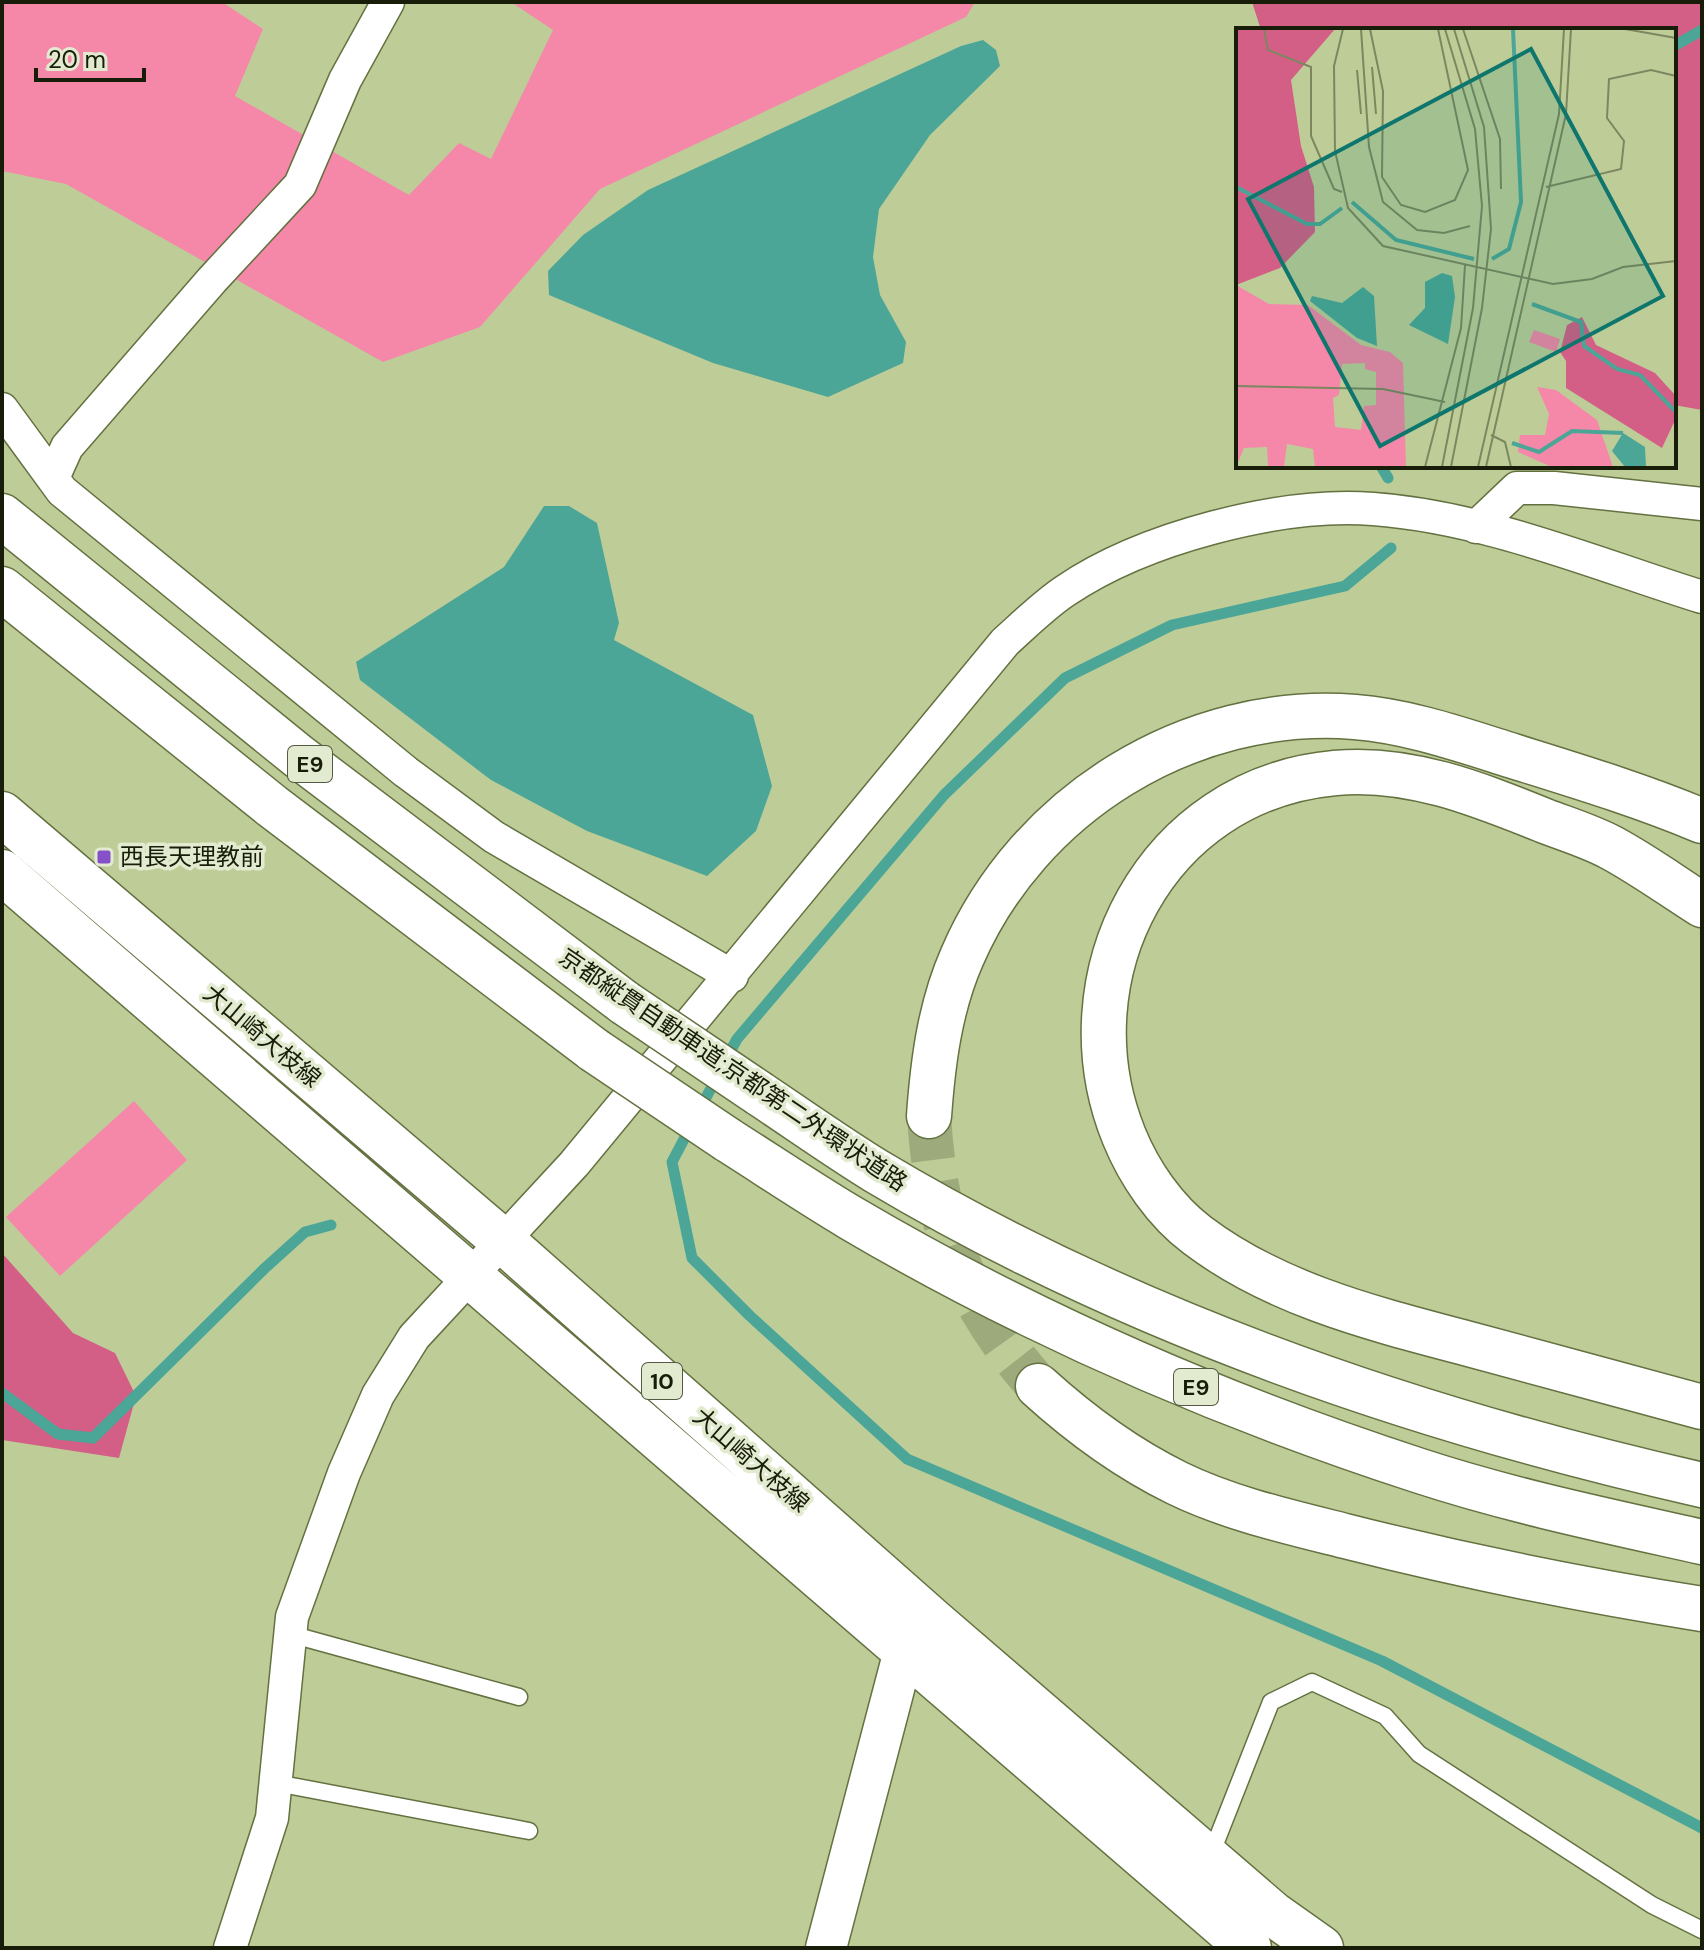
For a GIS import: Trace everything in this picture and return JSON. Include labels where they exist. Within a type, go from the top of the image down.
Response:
[{"type":"main road","name":"京都縦貫自動車道;京都第二外環状道路","points":[[2,516],[310,765],[625,1003],[876,1171],[1002,1239],[1138,1305],[1290,1366],[1435,1417],[1594,1461],[1702,1485]]},
{"type":"main road","name":"E9","points":[[2,589],[272,806],[594,1050],[728,1140],[865,1226],[990,1293],[1129,1360],[1274,1419],[1421,1471],[1585,1516],[1702,1542]]},
{"type":"main road","points":[[929,1116],[933,1061],[944,1010],[962,957],[986,909],[1018,863],[1057,820],[1102,786],[1153,756],[1204,734],[1252,723],[1307,716],[1356,717],[1464,741],[1702,812]]},
{"type":"main road","points":[[1702,886],[1492,799],[1386,772],[1333,773],[1282,784],[1237,802],[1197,828],[1162,865],[1132,910],[1113,958],[1102,1010],[1103,1061],[1113,1108],[1139,1167],[1160,1198],[1193,1233],[1234,1261],[1332,1305],[1702,1407]]},
{"type":"main road","points":[[1641,796],[1702,821]]},
{"type":"main road","name":"大山崎大枝線","points":[[2,814],[504,1242],[1249,1948]]},
{"type":"main road","points":[[1609,846],[1702,905]]},
{"type":"main road","name":"大山崎大枝線","points":[[2,872],[471,1279],[919,1636],[1209,1858],[1273,1914],[1321,1948]]},
{"type":"main road","points":[[1038,1386],[1080,1425],[1128,1457],[1179,1484],[1239,1506],[1401,1551],[1541,1581],[1702,1609]]},
{"type":"street","points":[[53,478],[67,447],[212,280],[300,185],[345,80],[388,2]]},
{"type":"street","points":[[2,409],[62,491],[406,772],[494,837],[732,976]]},
{"type":"street","points":[[1476,527],[1517,488],[1554,488],[1702,504]]},
{"type":"street","points":[[230,1948],[272,1818],[292,1617],[344,1473],[378,1395],[414,1337],[471,1279],[574,1164],[732,976],[954,699],[1005,642],[1065,591],[1191,532],[1292,513],[1372,509],[1476,527],[1702,597]]},
{"type":"street","points":[[826,1948],[919,1636]]},
{"type":"lane","points":[[290,1634],[519,1697]]},
{"type":"lane","points":[[1209,1858],[1271,1702],[1312,1682],[1385,1716],[1419,1754],[1652,1905],[1702,1930]]},
{"type":"lane","points":[[276,1783],[529,1831]]},
{"type":"shaded area","points":[[2,2],[222,2],[263,29],[235,96],[409,195],[459,143],[491,159],[553,30],[511,2],[975,2],[966,17],[600,189],[480,327],[383,362],[66,184],[2,171]]},
{"type":"shaded area","points":[[1252,2],[1702,2],[1702,410],[1676,405],[1676,28],[1260,28]]},
{"type":"shaded area","points":[[134,1101],[187,1160],[60,1276],[6,1217]]},
{"type":"shaded area","points":[[2,1253],[73,1333],[115,1353],[136,1396],[119,1458],[2,1440]]},
{"type":"water","points":[[983,40],[996,50],[1000,66],[930,135],[879,209],[873,257],[880,295],[906,342],[903,363],[828,397],[713,363],[549,295],[548,271],[583,235],[648,190],[961,46]]},
{"type":"water","points":[[544,506],[569,506],[597,523],[619,623],[614,640],[753,715],[772,786],[756,831],[707,876],[587,831],[491,780],[360,680],[356,662],[504,567]]},
{"type":"waterway","points":[[1676,45],[1702,30]]},
{"type":"waterway","points":[[1382,468],[1388,478]]},
{"type":"waterway","points":[[726,1059],[737,1039],[944,795],[1065,678],[1172,625],[1345,586],[1391,548]]},
{"type":"waterway","points":[[700,1109],[718,1075]]},
{"type":"waterway","points":[[692,1124],[672,1162],[692,1258],[750,1316],[907,1459],[1382,1661],[1702,1828]]},
{"type":"waterway","points":[[2,1393],[58,1434],[93,1438],[305,1232],[331,1225]]},
{"type":"tunnel","points":[[929,1116],[938,1193],[958,1261],[990,1324],[1038,1386]]},
{"type":"place","name":"西長天理教前","points":[[104,857]]}]
